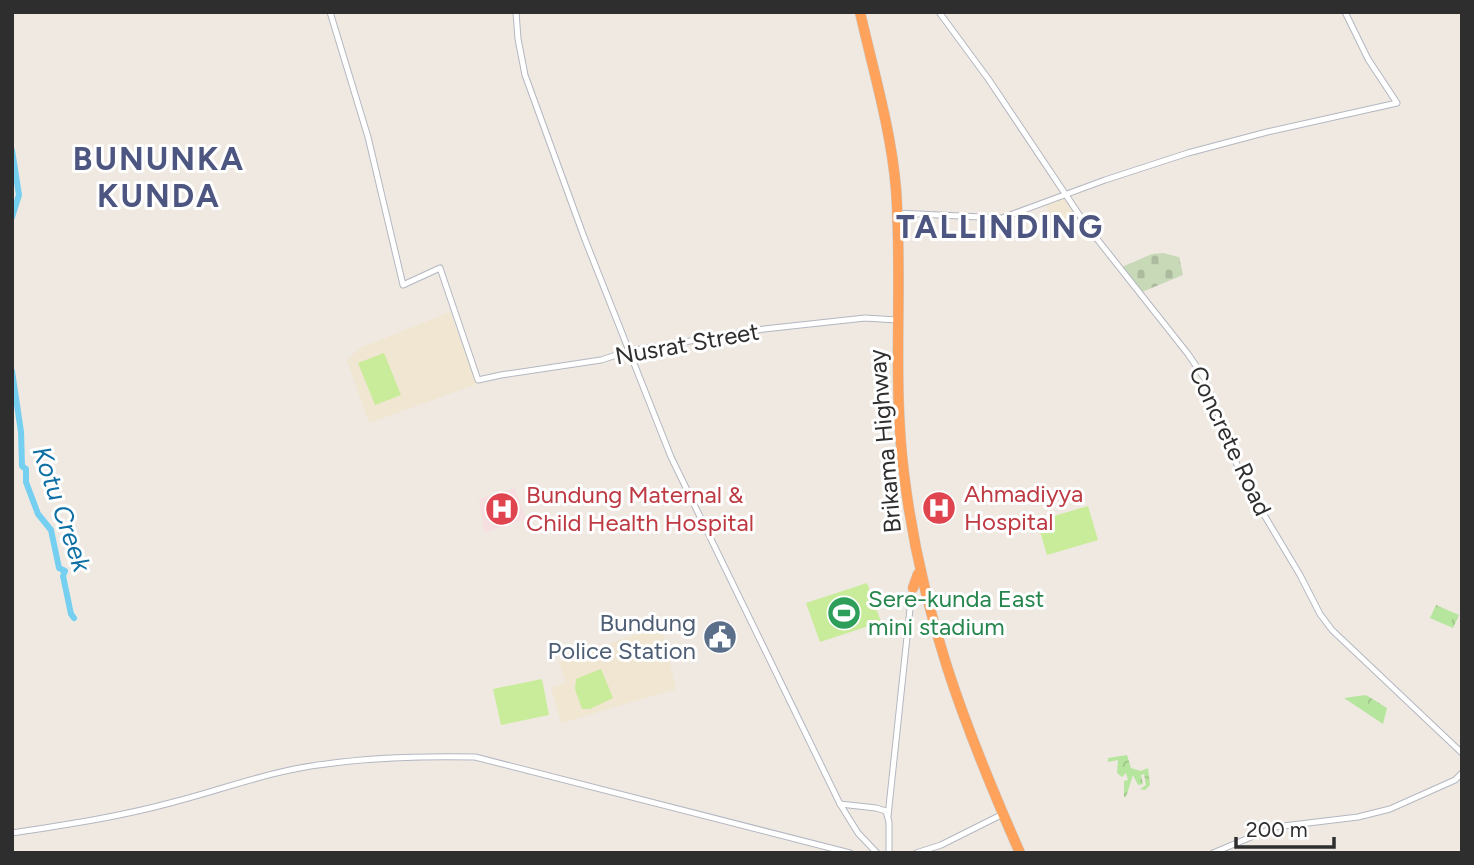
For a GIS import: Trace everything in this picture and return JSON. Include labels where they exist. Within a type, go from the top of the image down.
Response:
[{"type":"highway","name":"Brikama Highway","points":[[858,12],[890,144],[897,213],[893,359],[898,450],[919,590],[962,715],[1017,853]]},
{"type":"highway","name":"Brikama Highway","points":[[858,12],[890,168],[894,209],[895,320],[902,460],[919,590],[955,706],[999,816],[1017,853]]},
{"type":"street","name":"Nusrat Street","points":[[330,12],[368,137],[403,285],[440,268],[478,380],[764,329],[866,318],[895,320]]},
{"type":"street","points":[[516,12],[525,75],[656,421],[688,494],[840,804],[858,833],[877,853]]},
{"type":"street","name":"Concrete Road","points":[[939,12],[989,80],[1086,225],[1205,379],[1242,478],[1320,614],[1350,648],[1462,753]]},
{"type":"street","points":[[897,213],[1002,218],[1188,153],[1276,129],[1396,103],[1368,59],[1345,12]]},
{"type":"street","points":[[890,853],[888,816],[919,590]]},
{"type":"street","points":[[12,833],[95,820],[170,803],[238,782],[325,764],[428,756],[475,757],[850,853]]},
{"type":"street","points":[[1213,853],[1275,827],[1358,817],[1400,806],[1455,780],[1462,773]]},
{"type":"street","points":[[840,804],[876,808],[886,811],[888,816]]},
{"type":"street","points":[[916,853],[941,845],[999,816]]},
{"type":"shaded area","points":[[1063,198],[1080,221],[1053,224],[1046,204]]},
{"type":"shaded area","points":[[450,312],[477,384],[369,423],[347,360],[360,348]]},
{"type":"shaded area","name":"Bundung Maternal & Child Health Hospital","points":[[515,488],[526,519],[484,533],[479,499]]},
{"type":"shaded area","points":[[661,625],[676,689],[561,723],[551,687],[566,683],[559,662]]},
{"type":"green space","points":[[1163,253],[1179,257],[1183,275],[1142,292],[1122,267],[1152,254]]},
{"type":"green space","points":[[384,353],[401,395],[375,405],[358,363]]},
{"type":"green space","points":[[1088,506],[1098,540],[1047,555],[1037,521]]},
{"type":"green space","name":"Sere-kunda East mini stadium","points":[[867,583],[881,622],[820,642],[806,603]]},
{"type":"green space","points":[[1436,605],[1459,615],[1453,628],[1430,618]]},
{"type":"green space","points":[[601,669],[613,698],[590,709],[582,709],[575,689],[576,679]]},
{"type":"green space","points":[[542,679],[549,715],[501,725],[493,689]]},
{"type":"green space","points":[[1366,695],[1387,708],[1383,724],[1344,698]]},
{"type":"green space","points":[[1127,755],[1131,768],[1141,771],[1148,768],[1150,785],[1145,790],[1140,789],[1146,785],[1144,774],[1141,775],[1143,784],[1138,785],[1133,775],[1124,797],[1124,781],[1128,780],[1126,773],[1122,777],[1117,773],[1118,760],[1108,762],[1108,758]]},
{"type":"waterway","name":"Kotu Creek","points":[[12,150],[19,195],[12,217]]},
{"type":"waterway","name":"Kotu Creek","points":[[12,371],[26,482],[38,514],[51,530],[59,568],[65,571],[63,576],[74,618]]},
{"type":"place","name":"Ahmadiyya Hospital","points":[[939,508]]},
{"type":"place","name":"Bundung Maternal & Child Health Hospital","points":[[502,509]]},
{"type":"place","name":"Sere-kunda East mini stadium","points":[[844,613]]},
{"type":"place","name":"Bundung Police Station","points":[[720,637]]},
{"type":"district","name":"BUNUNKA KUNDA","points":[[159,178]]},
{"type":"district","name":"TALLINDING","points":[[1000,227]]}]
